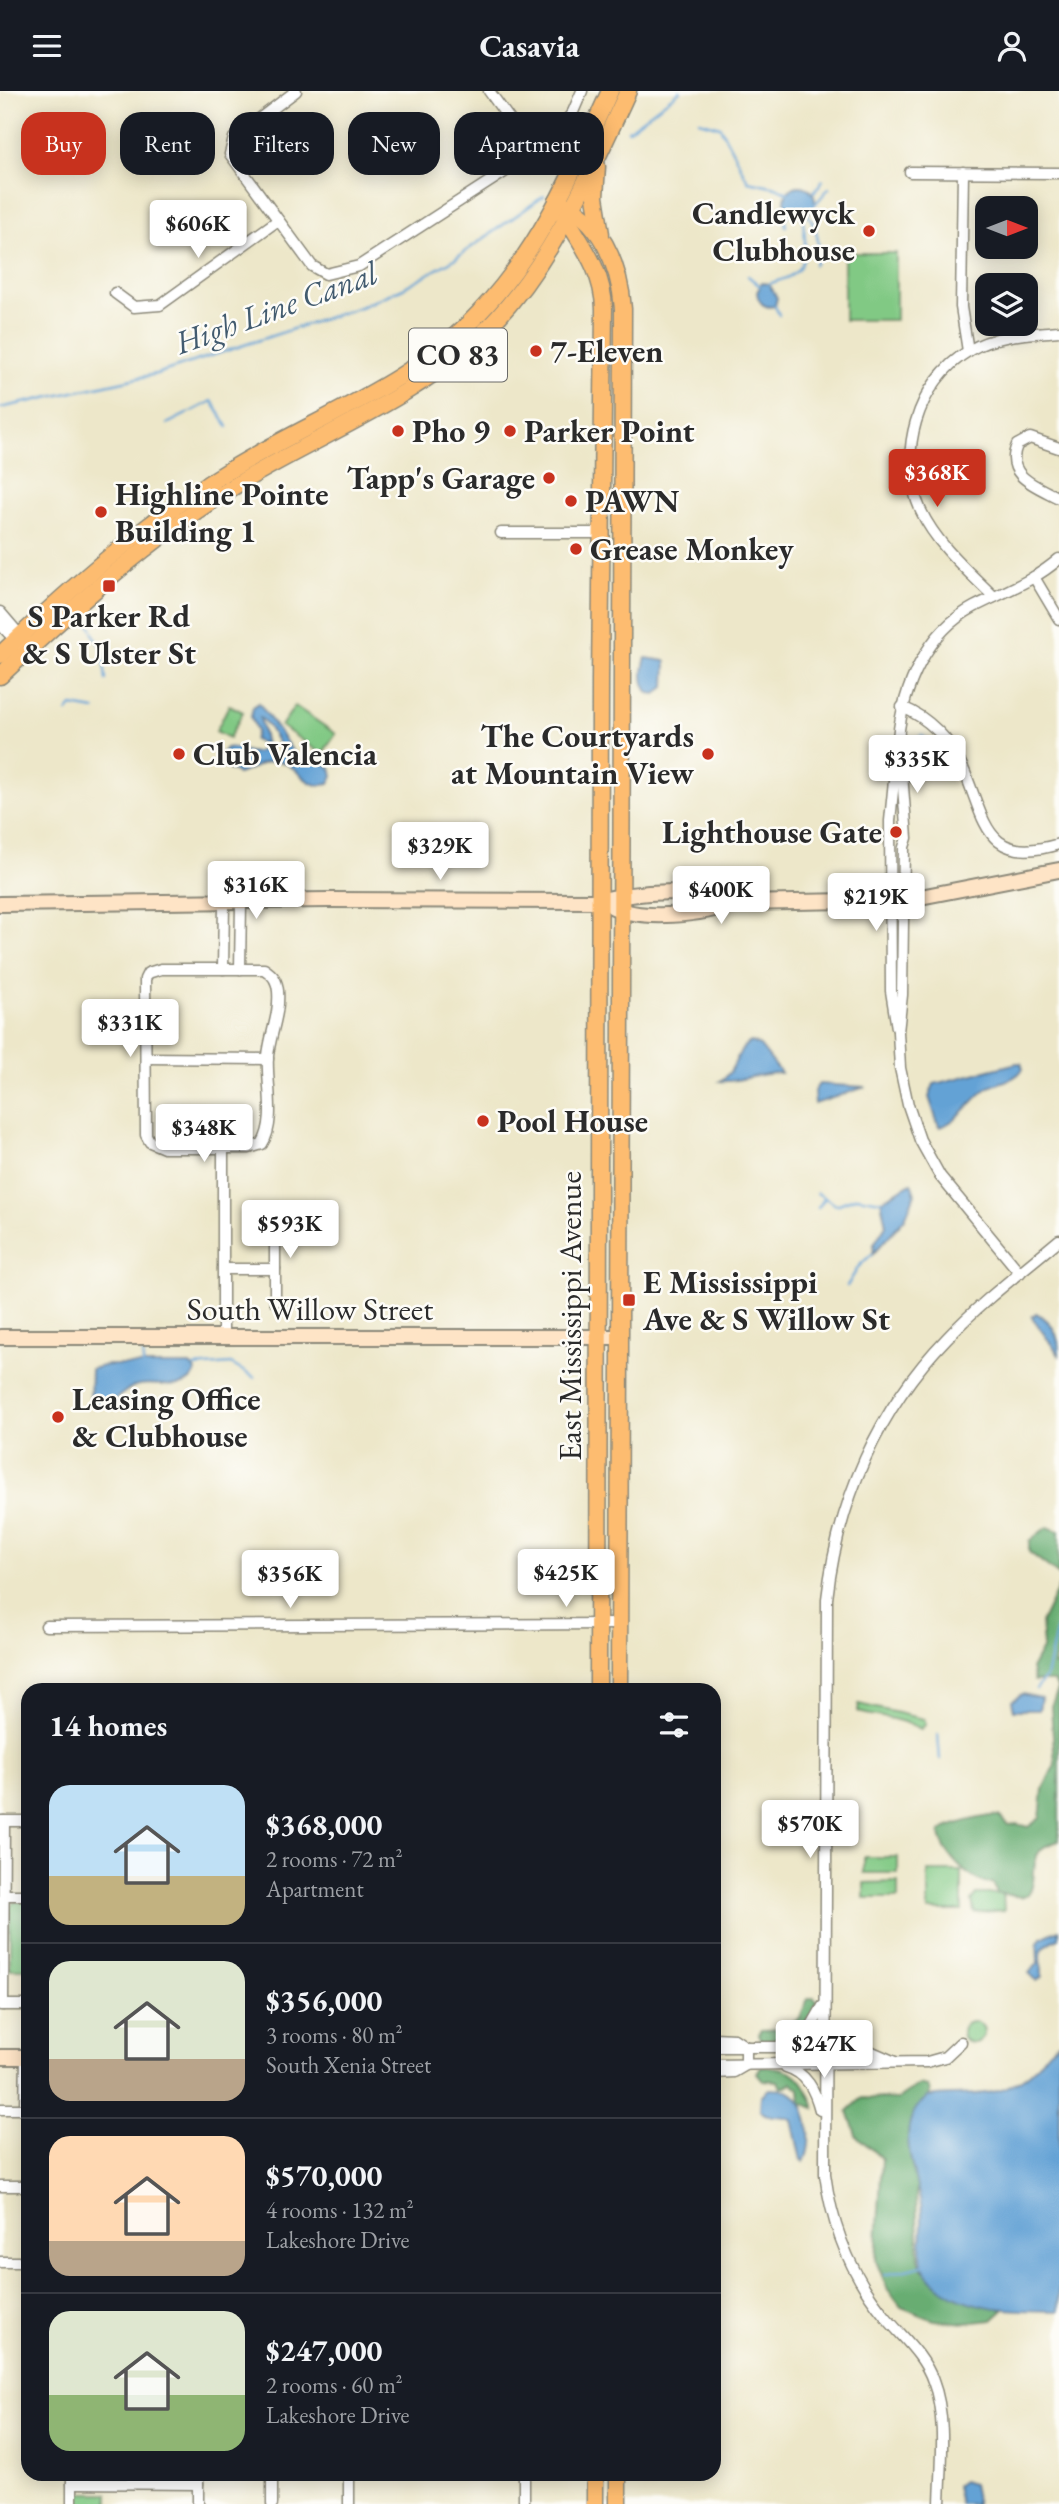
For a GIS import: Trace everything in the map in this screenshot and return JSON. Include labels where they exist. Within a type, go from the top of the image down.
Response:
[{"type":"main road","name":"CO 83","points":[[0,655],[188,516],[260,471],[394,401],[443,367],[507,307],[549,249],[610,91]]},
{"type":"main road","name":"CO 83","points":[[604,144],[628,91]]},
{"type":"main road","name":"CO 83","points":[[0,676],[21,642],[93,569],[171,509],[246,461],[393,382],[438,351],[474,319],[508,280],[565,209],[586,175]]},
{"type":"main road","points":[[598,175],[596,197],[603,243]]},
{"type":"main road","name":"East Mississippi Avenue","points":[[565,209],[588,220],[603,243],[619,277],[622,309],[619,1683]]},
{"type":"main road","name":"East Mississippi Avenue","points":[[565,209],[601,281],[604,300],[600,533],[598,1683]]},
{"type":"main road","points":[[549,249],[571,244],[588,252]]},
{"type":"main road","points":[[595,2481],[595,2504]]},
{"type":"main road","points":[[618,2481],[618,2504]]},
{"type":"street","points":[[296,91],[240,132],[230,146],[234,162],[276,221],[318,271],[333,274],[359,265],[498,175]]},
{"type":"street","points":[[489,91],[504,112]]},
{"type":"street","points":[[573,112],[582,91]]},
{"type":"street","points":[[911,172],[1059,173]]},
{"type":"street","points":[[963,172],[961,307],[968,351]]},
{"type":"street","points":[[115,293],[134,307],[160,305],[276,221]]},
{"type":"street","points":[[994,597],[954,558],[932,530],[918,504],[910,473],[911,441],[921,406],[939,379],[968,351],[1008,337],[1059,331]]},
{"type":"street","points":[[1059,448],[1030,438],[1017,445],[1013,458],[1021,477],[1059,498]]},
{"type":"street","points":[[501,533],[600,533]]},
{"type":"street","points":[[897,900],[890,821],[902,707],[913,676],[938,639],[966,611],[1034,577],[1059,559]]},
{"type":"street","points":[[1034,577],[1059,619]]},
{"type":"street","points":[[0,613],[21,642]]},
{"type":"street","points":[[0,624],[21,642]]},
{"type":"street","points":[[902,707],[922,717],[953,749],[964,770],[981,818],[991,834],[1021,850],[1039,850],[1059,843]]},
{"type":"street","points":[[899,735],[902,811],[907,828],[897,900],[891,998],[898,1031],[905,1094],[930,1159],[948,1188],[1020,1273]]},
{"type":"street","points":[[0,904],[241,903],[329,899],[599,901],[692,913],[733,903],[897,900],[1059,870]]},
{"type":"street","points":[[223,969],[224,903]]},
{"type":"street","points":[[240,969],[241,903]]},
{"type":"street","points":[[161,969],[240,969],[264,969],[274,976],[278,988],[278,1017],[268,1059],[268,1130],[262,1144],[249,1149],[164,1148],[150,1142],[144,1127],[145,979],[148,972],[161,969]]},
{"type":"street","points":[[146,1058],[268,1059]]},
{"type":"street","points":[[223,1149],[223,1336]]},
{"type":"street","points":[[275,1219],[275,1302]]},
{"type":"street","points":[[940,2504],[937,2391],[923,2360],[871,2297],[846,2253],[826,2183],[825,1629],[828,1586],[838,1534],[865,1458],[904,1390],[950,1335],[1059,1240]]},
{"type":"street","points":[[223,1269],[275,1269]]},
{"type":"street","name":"South Willow Street","points":[[0,1337],[620,1337]]},
{"type":"street","points":[[46,1626],[619,1624]]},
{"type":"street","points":[[21,1821],[2,1821],[4,1895],[1,2005],[21,2005]]},
{"type":"street","points":[[4,1895],[21,1895]]},
{"type":"street","points":[[779,2047],[806,2033],[825,2002]]},
{"type":"street","points":[[721,2038],[734,2039],[746,2047]]},
{"type":"street","points":[[721,2065],[824,2065],[939,2060],[961,2042]]},
{"type":"street","points":[[721,2047],[868,2048],[902,2063]]},
{"type":"street","points":[[746,2047],[746,2064]]},
{"type":"street","points":[[0,2057],[21,2057]]},
{"type":"street","points":[[721,2073],[734,2072],[746,2064]]},
{"type":"street","points":[[779,2065],[798,2072],[811,2085],[824,2126]]},
{"type":"street","points":[[0,2109],[21,2109]]},
{"type":"street","points":[[0,2186],[21,2186]]},
{"type":"street","points":[[0,2262],[21,2262]]},
{"type":"street","points":[[72,2481],[72,2504]]},
{"type":"street","points":[[198,2481],[198,2504]]},
{"type":"street","points":[[272,2481],[272,2504]]},
{"type":"street","points":[[349,2481],[349,2504]]},
{"type":"street","points":[[524,2481],[524,2504]]},
{"type":"street","points":[[940,2492],[946,2504]]},
{"type":"green space","points":[[844,253],[896,253],[896,320],[844,320]]},
{"type":"green space","points":[[229,705],[243,712],[229,738],[216,731]]},
{"type":"green space","points":[[295,706],[336,734],[322,754],[281,726]]},
{"type":"green space","points":[[1047,1527],[1059,1531],[1059,1575],[1029,1552],[1029,1541]]},
{"type":"green space","points":[[1059,1586],[1059,1645],[1054,1666],[1059,1664],[1059,1840],[1039,1852],[1031,1888],[1028,1894],[1021,1897],[997,1893],[993,1883],[977,1880],[968,1874],[946,1849],[940,1832],[959,1823],[987,1817],[999,1816],[1008,1825],[1028,1827],[1040,1818],[1043,1789],[1055,1764],[1051,1706],[1058,1690],[1054,1681],[1034,1681],[1031,1669],[1043,1647],[1041,1623]]},
{"type":"green space","points":[[859,1704],[924,1719],[926,1724],[921,1729],[898,1720],[858,1712]]},
{"type":"green space","points":[[864,1857],[898,1857],[898,1873],[864,1873]]},
{"type":"green space","points":[[928,1871],[962,1871],[962,1911],[928,1911]]},
{"type":"green space","points":[[898,1882],[898,1898],[864,1898],[864,1883]]},
{"type":"green space","points":[[977,1894],[1003,1894],[1004,1910],[974,1913],[972,1900]]},
{"type":"green space","points":[[14,1902],[21,1902],[21,1969],[10,1969],[10,1907]]},
{"type":"green space","points":[[808,1998],[814,1998],[817,2002],[812,2025],[783,2043],[761,2041],[758,2034],[761,2030],[777,2029],[800,2018]]},
{"type":"green space","points":[[973,2021],[981,2024],[984,2032],[981,2040],[973,2043],[965,2040],[962,2032],[965,2024]]},
{"type":"green space","points":[[761,2066],[782,2069],[797,2076],[807,2089],[815,2108],[801,2103],[800,2089],[792,2083],[781,2088],[778,2081],[763,2080],[757,2073]]},
{"type":"green space","points":[[919,2085],[928,2087],[930,2092],[916,2195],[919,2261],[922,2269],[1003,2310],[992,2320],[965,2323],[934,2320],[901,2307],[887,2288],[876,2261],[882,2159],[856,2135],[848,2111],[862,2098],[898,2099]]},
{"type":"green space","points":[[79,2493],[109,2493],[109,2504],[79,2504]]},
{"type":"water","points":[[800,186],[811,190],[815,201],[811,212],[800,216],[789,212],[785,201],[789,190]]},
{"type":"water","points":[[762,283],[769,284],[777,298],[775,306],[765,306],[760,302],[757,292]]},
{"type":"water","points":[[646,658],[666,661],[665,687],[656,694],[649,693],[643,681]]},
{"type":"water","points":[[259,703],[300,762],[319,761],[331,768],[333,776],[329,783],[321,785],[309,782],[287,764],[275,761],[238,774],[223,767],[220,755],[226,748],[253,753],[263,749],[263,744],[254,740],[257,731],[251,717],[253,707]],"holes":[[[260,718],[286,751],[286,756],[268,754]]]},
{"type":"water","points":[[751,1042],[760,1046],[781,1073],[720,1081],[730,1071],[742,1050]]},
{"type":"water","points":[[1021,1063],[1023,1069],[1019,1074],[985,1090],[958,1116],[939,1127],[929,1097],[934,1084]]},
{"type":"water","points":[[819,1084],[865,1087],[815,1104],[814,1091]]},
{"type":"water","points":[[911,1183],[915,1194],[905,1218],[873,1254],[874,1244],[886,1225],[881,1201]]},
{"type":"water","points":[[1036,1313],[1054,1330],[1059,1355],[1032,1317]]},
{"type":"water","points":[[107,1365],[190,1365],[196,1371],[185,1384],[143,1384],[106,1403],[90,1403],[91,1369]]},
{"type":"water","points":[[1022,1694],[1041,1698],[1039,1710],[1014,1710],[1012,1701]]},
{"type":"water","points":[[1059,1930],[1059,1938],[1042,1950],[1042,1977],[1037,1981],[1029,1973],[1038,1963],[1038,1942],[1044,1936]]},
{"type":"water","points":[[1059,2043],[1059,2311],[1003,2309],[965,2301],[948,2293],[922,2266],[921,2205],[909,2148],[911,2120],[917,2107],[928,2097],[980,2094],[1003,2089],[1015,2083]]},
{"type":"water","points":[[769,2089],[787,2090],[794,2095],[805,2112],[809,2143],[804,2162],[801,2160],[792,2120],[767,2115],[760,2110],[761,2096]]},
{"type":"water","points":[[963,2481],[972,2484],[976,2504],[960,2504],[956,2486]]},
{"type":"waterway","name":"High Line Canal","points":[[628,130],[680,91]]},
{"type":"waterway","points":[[699,121],[720,127],[748,181],[776,187],[788,193]]},
{"type":"waterway","points":[[814,192],[823,180]]},
{"type":"waterway","points":[[811,209],[829,188]]},
{"type":"waterway","name":"High Line Canal","points":[[0,408],[156,374],[360,307],[403,288],[453,260],[544,196]]},
{"type":"waterway","points":[[781,208],[788,215]]},
{"type":"waterway","points":[[786,226],[785,220],[789,214]]},
{"type":"waterway","points":[[807,214],[818,239],[817,260],[814,265]]},
{"type":"waterway","points":[[769,284],[790,276],[801,265],[805,249],[802,215]]},
{"type":"waterway","points":[[748,276],[760,286]]},
{"type":"waterway","points":[[775,306],[779,315]]},
{"type":"waterway","points":[[167,424],[212,401],[228,427]]},
{"type":"waterway","points":[[86,615],[92,629]]},
{"type":"waterway","points":[[93,633],[103,651],[106,680]]},
{"type":"waterway","points":[[67,712],[72,706],[95,710]]},
{"type":"waterway","points":[[921,735],[928,740],[927,745]]},
{"type":"waterway","points":[[918,737],[923,744]]},
{"type":"waterway","points":[[817,1193],[836,1205],[857,1197],[881,1201]]},
{"type":"waterway","points":[[818,1208],[824,1199]]},
{"type":"waterway","points":[[847,1286],[859,1266],[872,1254]]},
{"type":"waterway","points":[[143,1349],[143,1367]]},
{"type":"waterway","points":[[194,1367],[231,1364],[255,1378]]},
{"type":"waterway","points":[[1036,1689],[1046,1677],[1059,1619]]},
{"type":"waterway","points":[[938,1735],[940,1759]]},
{"type":"waterway","points":[[885,2275],[922,2266]]},
{"type":"place","name":"Candlewyck Clubhouse","points":[[869,231]]},
{"type":"place","name":"7-Eleven","points":[[536,351]]},
{"type":"place","name":"Pho 9","points":[[398,431]]},
{"type":"place","name":"Parker Point","points":[[510,431]]},
{"type":"place","name":"Tapp's Garage","points":[[549,478]]},
{"type":"place","name":"PAWN","points":[[571,501]]},
{"type":"place","name":"Highline Pointe Building 1","points":[[101,512]]},
{"type":"place","name":"Grease Monkey","points":[[576,549]]},
{"type":"place","name":"S Parker Rd & S Ulster St","points":[[109,586]]},
{"type":"place","name":"Club Valencia","points":[[179,754]]},
{"type":"place","name":"The Courtyards at Mountain View","points":[[708,754]]},
{"type":"place","name":"Lighthouse Gate","points":[[896,832]]},
{"type":"place","name":"Pool House","points":[[483,1121]]},
{"type":"place","name":"E Mississippi Ave & S Willow St","points":[[629,1300]]},
{"type":"place","name":"Leasing Office & Clubhouse","points":[[58,1417]]}]
